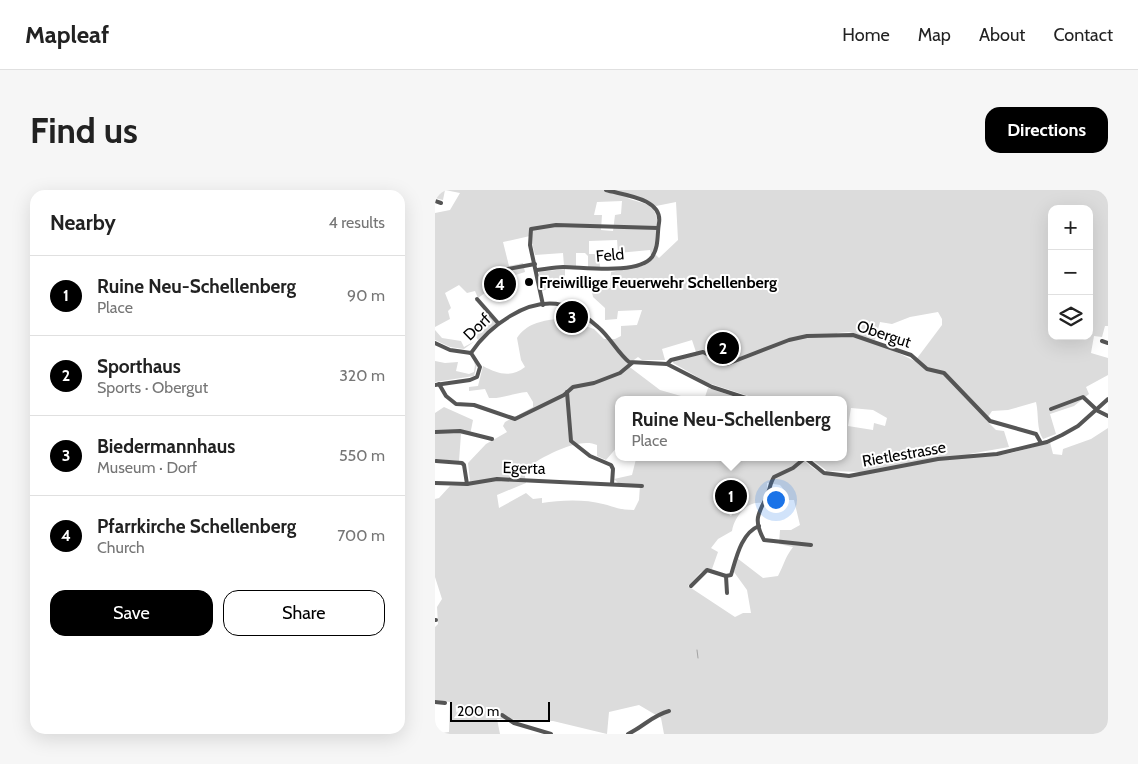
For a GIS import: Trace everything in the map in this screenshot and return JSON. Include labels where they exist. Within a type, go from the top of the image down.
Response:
[{"type":"street","points":[[543,305],[529,235],[533,228],[556,225],[658,228],[659,216],[652,205],[606,190]]},
{"type":"street","points":[[435,201],[441,203]]},
{"type":"street","name":"Feld","points":[[537,270],[563,267],[610,269],[644,263],[655,253],[658,228]]},
{"type":"street","points":[[502,270],[535,264]]},
{"type":"street","points":[[477,300],[498,323]]},
{"type":"street","name":"Dorf","points":[[435,343],[450,350],[471,353],[498,323],[516,312],[543,305],[563,306],[581,314],[607,334],[631,363]]},
{"type":"street","name":"Obergut","points":[[667,364],[671,360],[703,352],[713,357],[718,363],[727,364],[789,340],[807,336],[853,335],[911,355],[927,369],[944,373],[990,421],[1036,434],[1041,443]]},
{"type":"street","points":[[1102,341],[1108,343]]},
{"type":"street","points":[[471,353],[479,364],[480,370],[477,377],[470,380],[437,384],[446,396],[456,404],[474,405],[512,419],[518,418],[573,387],[594,384],[621,373],[631,363],[667,364],[712,387],[740,396]]},
{"type":"street","points":[[567,392],[571,441],[589,456],[611,465],[613,469],[612,484]]},
{"type":"street","points":[[1051,409],[1081,396],[1097,410],[1108,416]]},
{"type":"street","name":"Rietlestrasse","points":[[810,461],[825,473],[849,476],[919,462],[997,454],[1041,443],[1068,433],[1108,399]]},
{"type":"street","points":[[435,432],[459,432],[492,439]]},
{"type":"street","points":[[436,461],[462,463],[467,484]]},
{"type":"street","points":[[801,461],[793,468],[774,477],[758,512],[759,526],[763,538],[769,542],[811,545]]},
{"type":"street","name":"Egerta","points":[[435,483],[467,484],[497,479],[642,486]]},
{"type":"street","points":[[691,586],[707,570],[726,576],[731,575],[735,558],[749,533],[759,526]]},
{"type":"street","points":[[726,576],[727,593]]},
{"type":"street","points":[[435,702],[445,703]]},
{"type":"street","points":[[628,734],[648,723],[658,714],[669,711]]},
{"type":"street","points":[[501,715],[514,723],[551,734]]},
{"type":"shaded area","points":[[435,190],[445,190],[443,200],[435,198]]},
{"type":"shaded area","points":[[445,190],[1108,190],[1108,326],[1105,326],[1102,337],[1094,336],[1091,353],[1108,358],[1108,375],[1086,387],[1089,394],[1074,406],[1050,414],[1056,434],[1043,439],[1039,431],[1036,402],[1008,410],[992,411],[986,420],[996,430],[1004,431],[1009,447],[969,454],[979,456],[1000,455],[1050,442],[1053,454],[1062,455],[1063,449],[1091,439],[1108,428],[1108,734],[664,734],[661,718],[639,705],[609,712],[607,734],[553,721],[497,719],[500,734],[435,734],[449,732],[450,702],[435,700],[435,627],[438,624],[437,607],[442,599],[435,577],[435,499],[439,498],[450,486],[466,485],[470,481],[468,463],[486,444],[507,432],[503,426],[505,422],[533,407],[533,402],[527,392],[489,398],[485,389],[469,391],[469,387],[478,386],[483,366],[504,374],[515,373],[525,367],[521,360],[517,338],[529,326],[556,319],[557,308],[570,311],[567,320],[594,329],[604,339],[615,339],[621,336],[621,326],[637,325],[642,310],[618,311],[617,319],[605,320],[605,308],[593,297],[591,287],[610,288],[611,272],[643,266],[656,255],[659,258],[678,240],[676,202],[656,206],[647,200],[627,198],[644,203],[654,210],[658,230],[651,256],[650,250],[618,253],[617,240],[589,241],[589,254],[599,254],[600,267],[588,268],[588,256],[585,253],[576,253],[576,267],[564,266],[563,253],[535,255],[530,236],[503,242],[509,266],[523,263],[525,272],[509,277],[507,272],[491,276],[494,283],[491,285],[492,288],[478,298],[475,291],[467,293],[459,285],[445,293],[451,308],[448,311],[450,319],[435,327],[435,213],[450,210],[460,193]],"holes":[[[622,201],[621,214],[615,215],[613,231],[601,230],[602,215],[594,215],[597,202]],[[938,312],[942,319],[942,325],[915,361],[878,344],[858,338],[838,336],[837,333],[849,332],[875,340],[880,322],[892,324],[910,317]],[[851,408],[873,410],[887,418],[885,426],[874,423],[873,430],[848,426]],[[767,483],[780,485],[785,491],[782,493],[789,500],[794,500],[800,525],[791,530],[780,530],[779,544],[793,547],[778,576],[763,578],[737,558],[734,572],[747,590],[751,613],[743,613],[735,617],[688,586],[701,572],[712,569],[718,552],[711,548],[718,539],[732,531],[735,521],[742,511],[750,505],[761,503],[767,493]],[[715,487],[744,487],[747,491],[731,516],[718,506]]]},
{"type":"shaded area","points":[[565,269],[565,283],[542,291],[539,272]]},
{"type":"shaded area","points":[[488,314],[497,324],[483,339],[478,340],[471,329]]},
{"type":"shaded area","points":[[435,330],[442,338],[461,341],[464,347],[475,341],[464,349],[450,347],[435,340]]},
{"type":"shaded area","points":[[472,356],[477,365],[474,376],[435,382],[435,361],[445,363],[458,362],[456,371],[469,374],[474,372],[475,365]]},
{"type":"shaded area","points":[[708,388],[733,396],[705,396]]},
{"type":"shaded area","points":[[444,407],[473,420],[470,435],[461,434],[459,461],[435,459],[435,413]]},
{"type":"waterway","points":[[697,650],[698,658]]},
{"type":"place","name":"Freiwillige Feuerwehr Schellenberg","points":[[529,282]]},
{"type":"place","name":"Pfarrkirche Schellenberg","points":[[500,284]]},
{"type":"place","name":"Biedermannhaus","points":[[572,317]]},
{"type":"place","name":"Sporthaus","points":[[723,348]]},
{"type":"place","name":"Ruine Neu-Schellenberg","points":[[731,496]]}]
